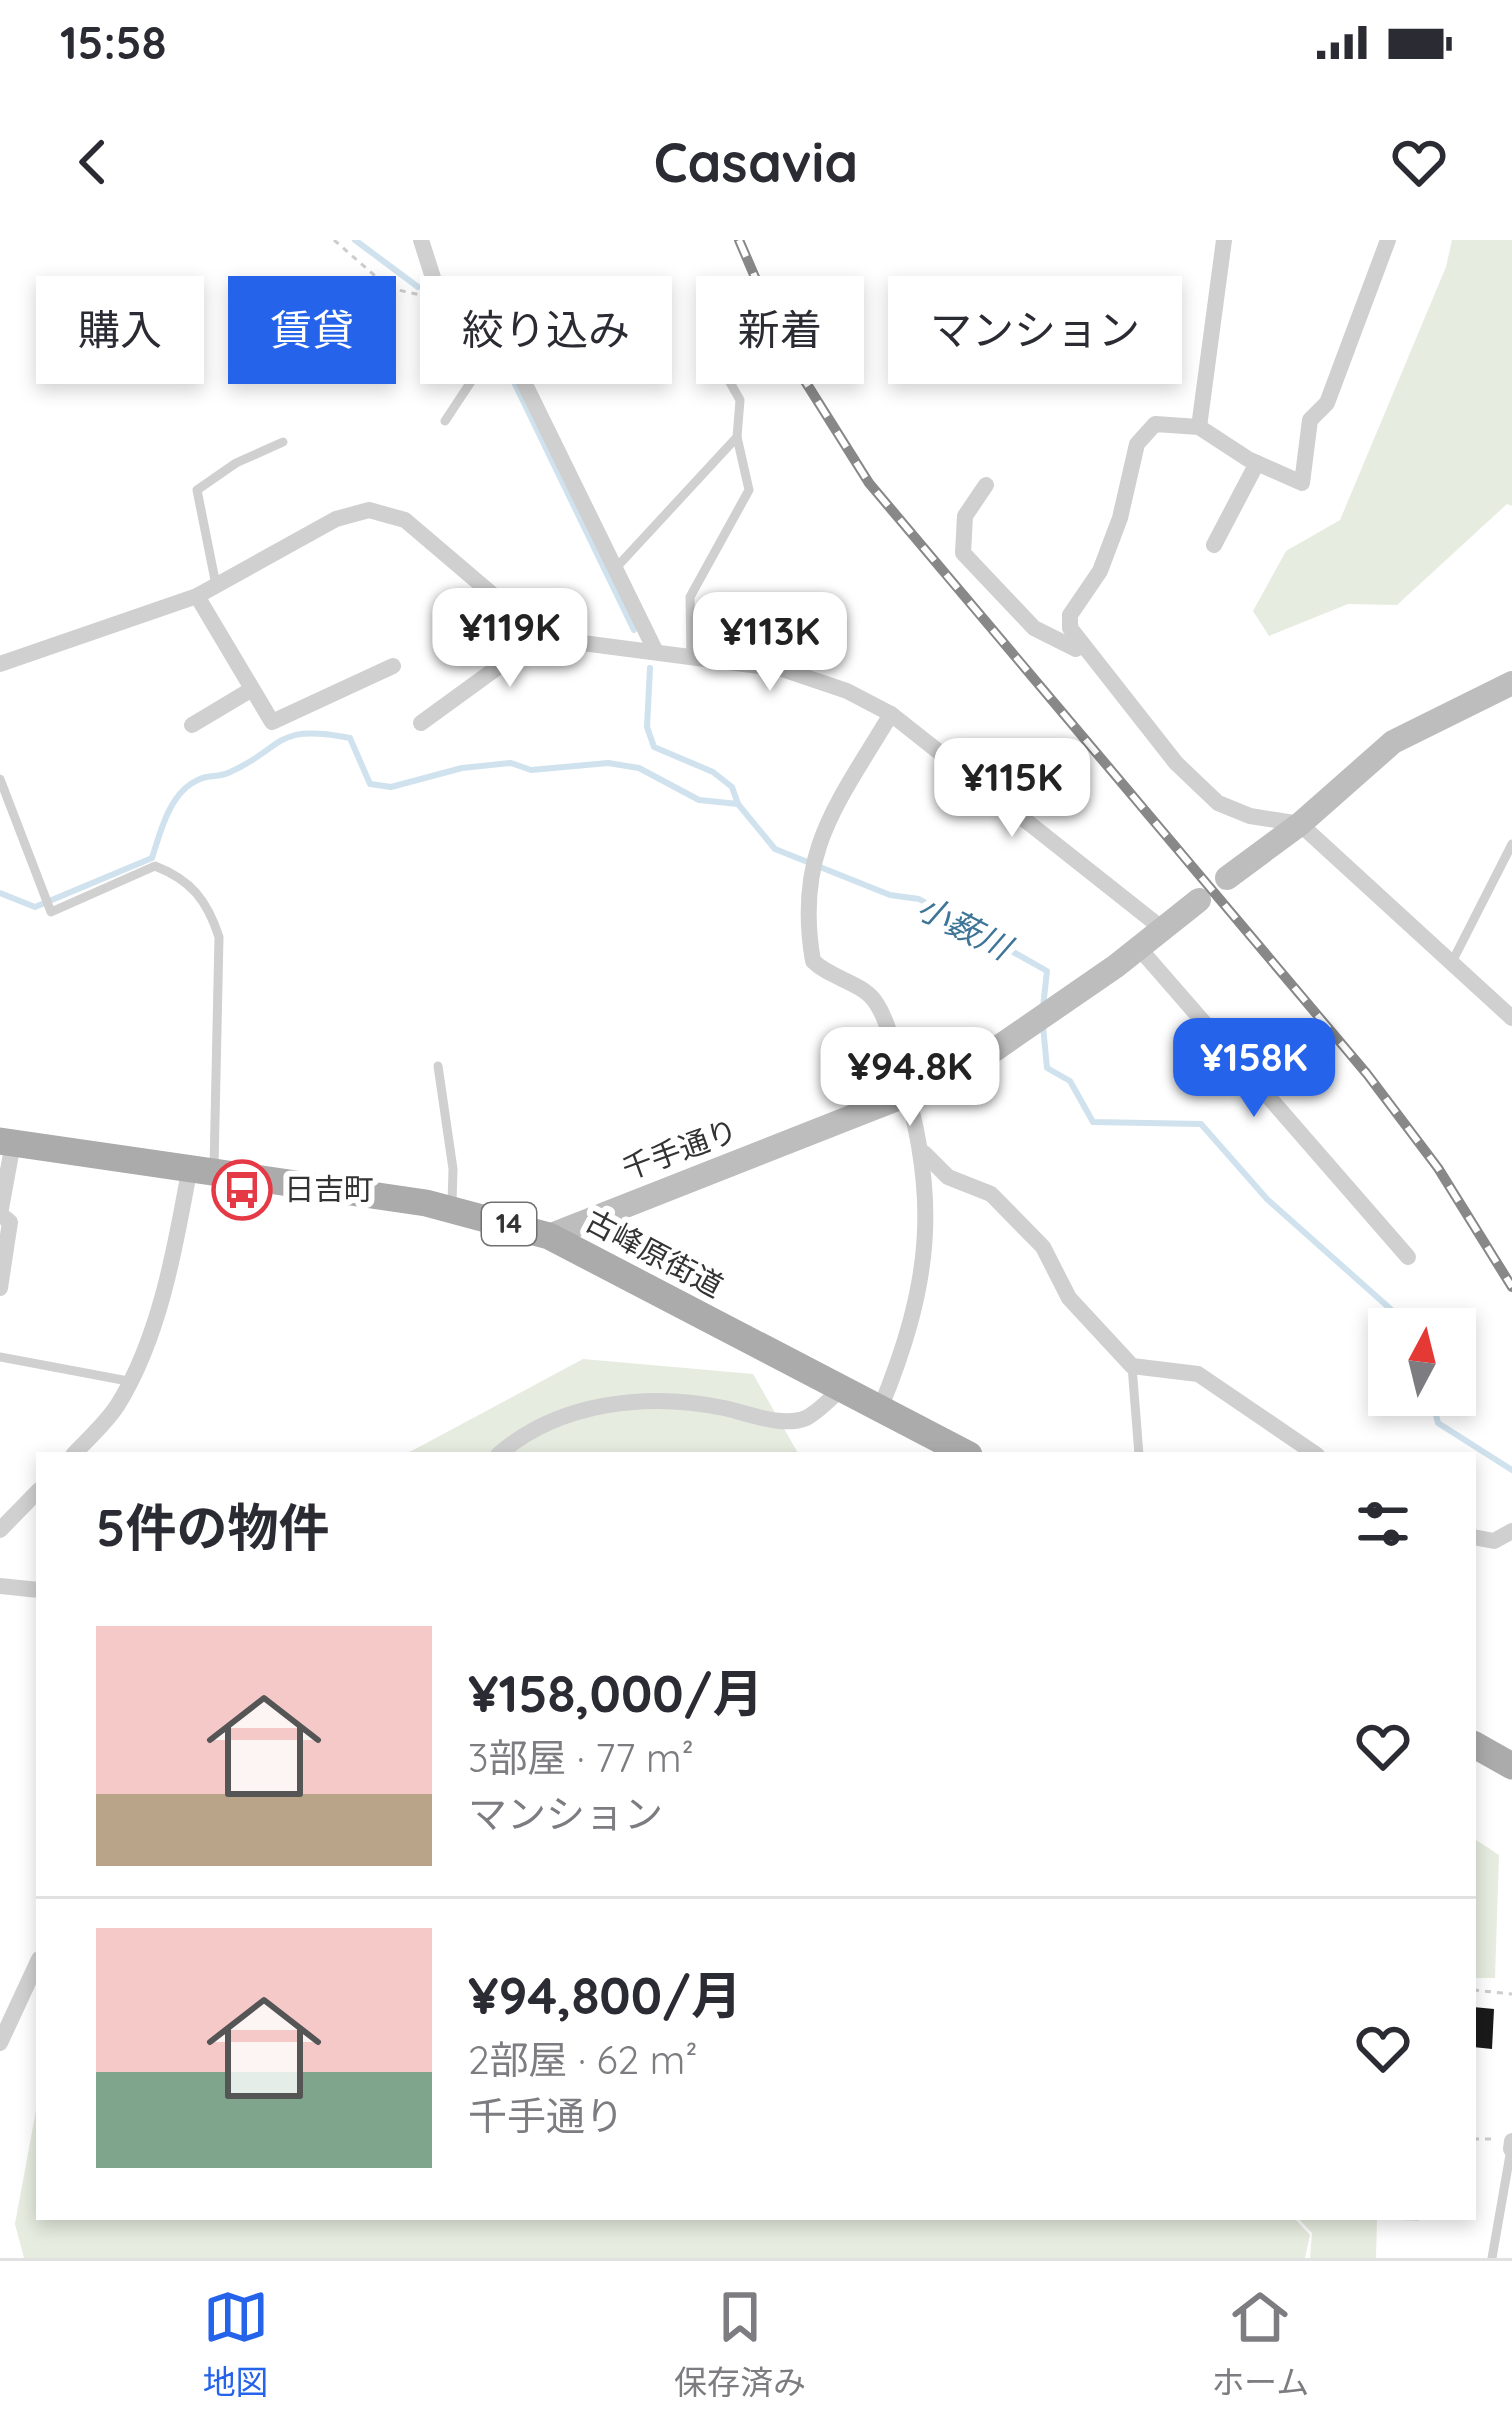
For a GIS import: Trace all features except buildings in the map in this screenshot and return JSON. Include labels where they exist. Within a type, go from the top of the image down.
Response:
[{"type":"main road","name":"古峰原街道","points":[[7,1142],[202,1167],[452,1208],[549,1236],[963,1452]]},
{"type":"main road","points":[[1476,1746],[1512,1766]]},
{"type":"street","points":[[421,240],[430,276]]},
{"type":"street","points":[[1199,427],[1224,240]]},
{"type":"street","points":[[1388,240],[1328,403],[1310,420],[1302,483],[1257,463],[1199,427],[1155,424],[1137,445],[1120,518],[1100,571],[1070,616],[1072,638],[1176,763],[1219,803],[1250,816],[1300,824],[1512,1018]]},
{"type":"street","points":[[523,384],[656,652]]},
{"type":"street","points":[[1214,545],[1257,463]]},
{"type":"street","points":[[986,485],[964,516],[963,553],[1034,628],[1087,656]]},
{"type":"street","points":[[0,664],[196,596],[336,519],[369,510],[405,520],[513,612],[567,641],[782,669],[847,691],[891,714],[1164,930]]},
{"type":"street","points":[[196,596],[272,722],[393,666]]},
{"type":"street","points":[[421,723],[498,667],[517,641],[513,612]]},
{"type":"street","points":[[1227,878],[1300,824],[1393,742],[1512,683]]},
{"type":"street","points":[[191,725],[252,689]]},
{"type":"street","points":[[880,1408],[912,1330],[927,1230],[923,1152],[909,1096],[872,997],[813,961],[804,911],[808,874],[826,825],[891,714]]},
{"type":"street","name":"千手通り","points":[[549,1236],[909,1096],[1006,1045],[1199,900]]},
{"type":"street","points":[[1139,949],[1408,1256]]},
{"type":"street","points":[[0,1288],[10,1222],[0,1214],[7,1142]]},
{"type":"street","points":[[923,1152],[948,1177],[991,1194],[1043,1247],[1069,1298],[1132,1366],[1198,1373],[1313,1452]]},
{"type":"street","points":[[76,1452],[116,1408],[128,1381],[202,1167]]},
{"type":"street","points":[[501,1452],[526,1430],[612,1402],[684,1400],[789,1422],[808,1417],[841,1388]]},
{"type":"street","points":[[0,1530],[36,1493]]},
{"type":"street","points":[[1476,1538],[1494,1541],[1512,1531]]},
{"type":"street","points":[[0,1586],[36,1590]]},
{"type":"street","points":[[0,2043],[36,1965]]},
{"type":"lane","points":[[445,422],[470,384]]},
{"type":"lane","points":[[691,657],[690,597],[749,490],[737,437],[740,400],[731,384]]},
{"type":"lane","points":[[614,570],[737,437]]},
{"type":"lane","points":[[216,585],[197,490],[236,463],[283,442]]},
{"type":"lane","points":[[0,778],[51,912],[155,866],[182,877],[209,905],[219,937],[202,1167]]},
{"type":"lane","points":[[1452,962],[1512,844]]},
{"type":"lane","points":[[438,1066],[453,1169],[452,1208]]},
{"type":"lane","points":[[0,1357],[128,1381]]},
{"type":"lane","points":[[1132,1366],[1139,1452]]},
{"type":"lane","points":[[1492,2258],[1507,2143]]},
{"type":"path","points":[[334,240],[389,288],[420,294]]},
{"type":"path","points":[[1476,1990],[1512,1994]]},
{"type":"path","points":[[1476,2139],[1507,2143]]},
{"type":"shaded area","points":[[1452,240],[1512,240],[1512,506],[1507,504],[1397,605],[1348,604],[1269,636],[1253,611],[1286,551],[1340,520],[1446,267]]},
{"type":"shaded area","points":[[583,1359],[753,1374],[797,1452],[410,1452]]},
{"type":"shaded area","points":[[1476,1840],[1499,1855],[1495,1978],[1476,1978]]},
{"type":"shaded area","points":[[36,2110],[36,2220],[1296,2220],[1310,2235],[1305,2258],[24,2258],[15,2224]]},
{"type":"shaded area","points":[[1300,2220],[1377,2220],[1376,2258],[1310,2258],[1312,2233]]},
{"type":"waterway","points":[[355,240],[418,287]]},
{"type":"waterway","points":[[515,384],[634,630]]},
{"type":"waterway","name":"小薮川","points":[[650,668],[647,727],[654,747],[713,772],[732,787],[738,804],[775,849],[890,895],[919,899],[1047,971],[1043,1007]]},
{"type":"waterway","points":[[0,893],[35,907],[152,858],[168,812],[181,792],[203,778],[247,764],[281,740],[306,734],[350,738],[370,784],[391,787],[462,768],[511,763],[531,770],[608,763],[639,768],[699,800],[738,804]]},
{"type":"waterway","points":[[1043,1026],[1047,1068],[1070,1081],[1093,1122],[1201,1124],[1267,1199],[1389,1308]]},
{"type":"waterway","points":[[1436,1416],[1438,1423],[1512,1470]]},
{"type":"railway","points":[[739,240],[788,354],[869,483],[1367,1074],[1438,1168],[1512,1287]]},
{"type":"place","name":"日吉町","points":[[242,1190]]}]
